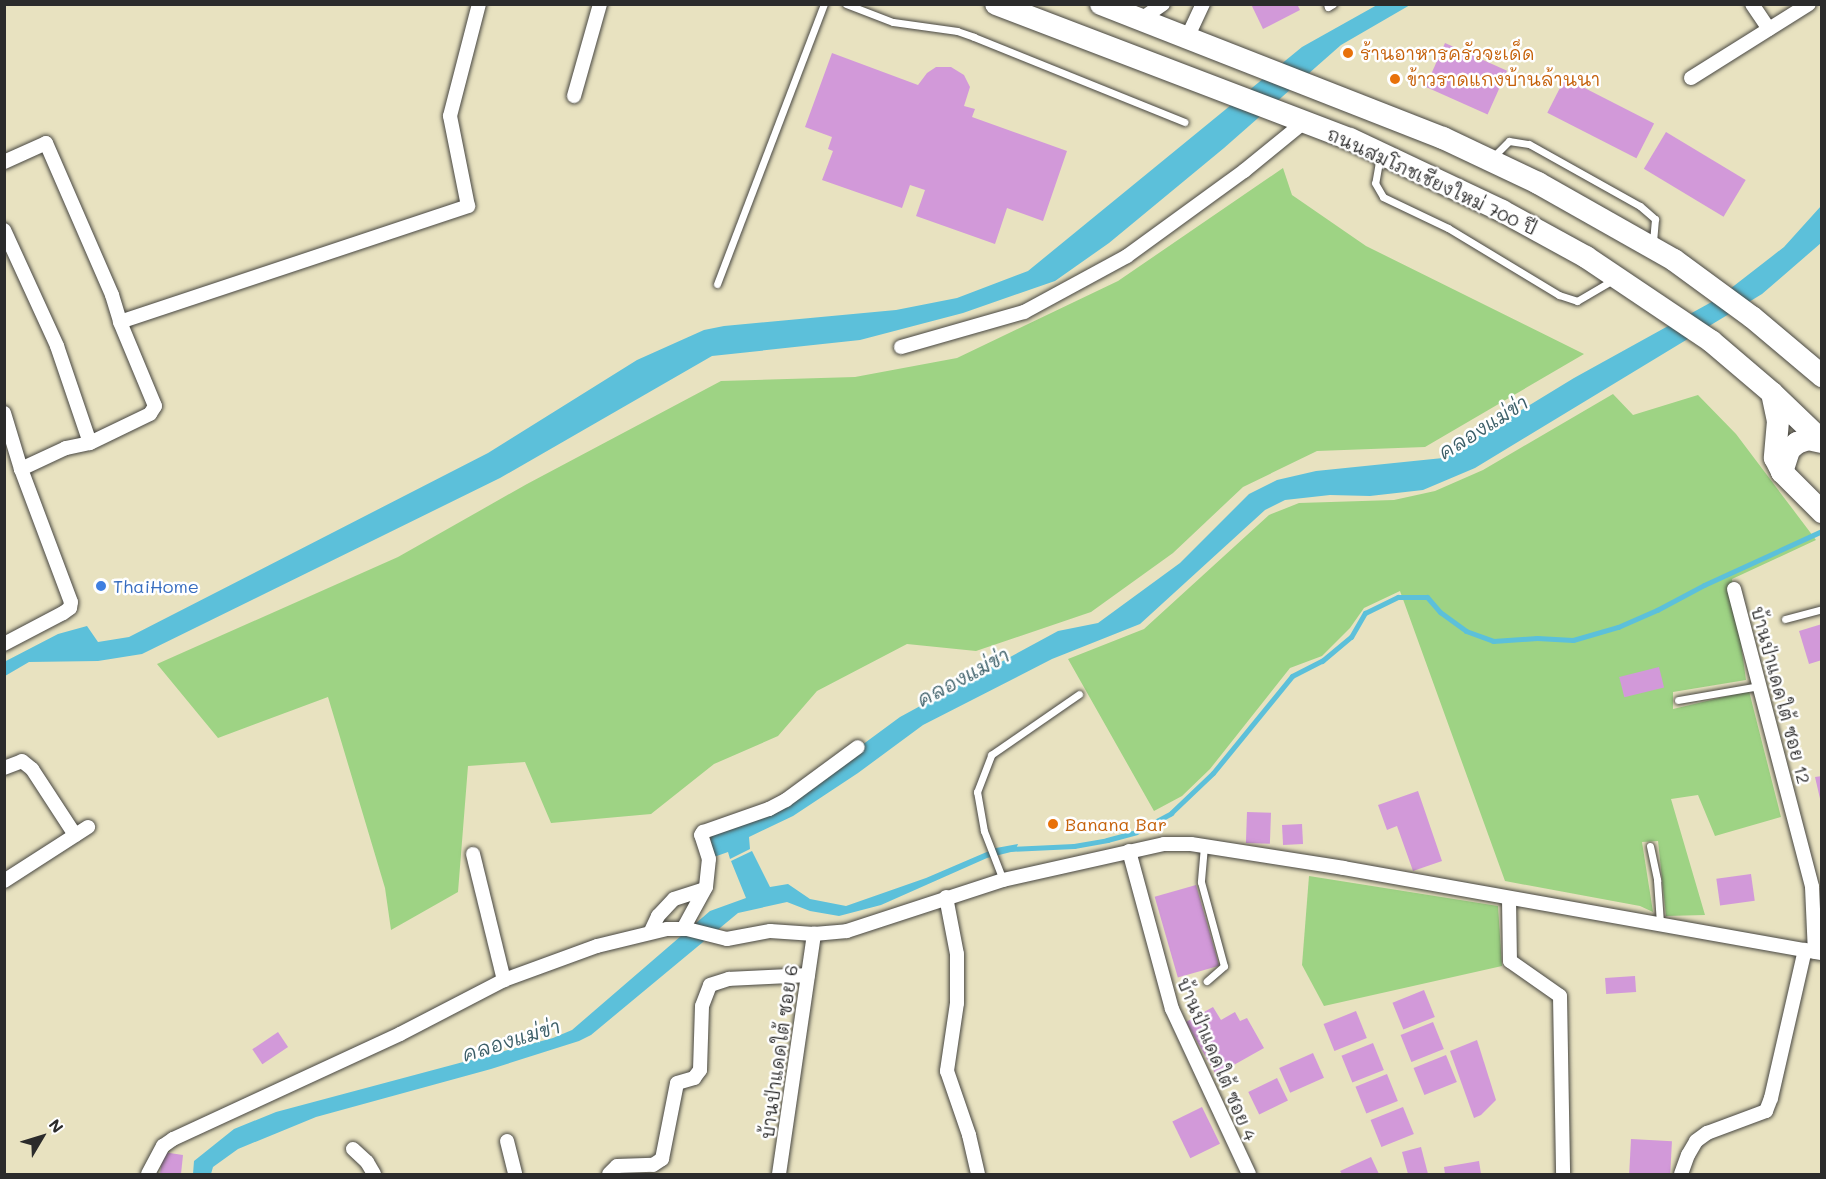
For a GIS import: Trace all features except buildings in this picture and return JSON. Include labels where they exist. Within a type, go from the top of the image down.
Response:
[{"type":"main road","name":"ถนนสมโภชเชียงใหม่ 700 ปี","points":[[996,4],[1380,153],[1502,211],[1628,283],[1711,341],[1772,393],[1821,442]]},
{"type":"main road","name":"ถนนสมโภชเชียงใหม่ 700 ปี","points":[[1101,4],[1322,90],[1490,160],[1538,183],[1674,260],[1817,368]]},
{"type":"main road","points":[[1772,393],[1778,421],[1775,458],[1782,472],[1815,505]]},
{"type":"main road","points":[[1782,472],[1789,450],[1797,443],[1808,439],[1821,442]]},
{"type":"street","points":[[120,322],[468,206],[450,116],[479,4]]},
{"type":"street","points":[[574,96],[600,4]]},
{"type":"street","points":[[1140,20],[1163,4]]},
{"type":"street","points":[[1187,38],[1203,4]]},
{"type":"street","points":[[1752,4],[1769,29]]},
{"type":"street","points":[[1691,78],[1809,4]]},
{"type":"street","points":[[901,347],[1024,312],[1127,256],[1244,171],[1304,122]]},
{"type":"street","points":[[4,162],[45,143],[112,295],[120,322],[155,406],[150,414],[90,443],[66,448],[21,469]]},
{"type":"street","points":[[4,230],[57,346],[90,443]]},
{"type":"street","points":[[4,413],[21,469],[71,602],[63,613],[4,644]]},
{"type":"street","name":"บ้านป่าแดดใต้ ซอย 12","points":[[1681,1174],[1696,1141],[1707,1133],[1766,1111],[1814,952],[1812,886],[1734,589]]},
{"type":"street","points":[[685,929],[704,889],[709,859],[701,835],[703,832],[769,809],[786,800],[858,747]]},
{"type":"street","points":[[4,768],[22,761],[32,769],[75,835]]},
{"type":"street","points":[[4,881],[88,826]]},
{"type":"street","points":[[148,1174],[156,1155],[172,1139],[400,1034],[504,980],[597,946],[651,931],[685,929],[727,939],[770,931],[814,934],[864,927],[946,897],[1003,880],[1129,851],[1171,844],[1204,846],[1344,868],[1814,952]]},
{"type":"street","name":"บ้านป่าแดดใต้ ซอย 4","points":[[1129,851],[1172,1009],[1249,1174]]},
{"type":"street","points":[[473,854],[504,980]]},
{"type":"street","points":[[651,931],[658,916],[674,899],[704,889]]},
{"type":"street","points":[[946,897],[957,954],[957,1004],[947,1071],[969,1135],[978,1174]]},
{"type":"street","points":[[1509,899],[1510,961],[1560,996],[1563,1174]]},
{"type":"street","name":"บ้านป่าแดดใต้ ซอย 6","points":[[779,1174],[814,934]]},
{"type":"street","points":[[609,1174],[616,1166],[653,1165],[662,1159],[677,1083],[698,1076],[702,1006],[704,995],[710,985],[729,979],[808,975]]},
{"type":"street","points":[[507,1141],[515,1174]]},
{"type":"street","points":[[353,1149],[367,1162],[374,1174]]},
{"type":"lane","points":[[717,284],[824,4]]},
{"type":"lane","points":[[846,4],[893,22],[957,31],[1184,122]]},
{"type":"lane","points":[[1327,4],[1328,7],[1333,4]]},
{"type":"lane","points":[[1490,160],[1509,141],[1529,144],[1640,206],[1655,219],[1653,247]]},
{"type":"lane","points":[[1380,153],[1375,183],[1383,197],[1448,228],[1559,295],[1577,302],[1628,283]]},
{"type":"lane","points":[[1785,619],[1821,609]]},
{"type":"lane","points":[[1678,700],[1759,686]]},
{"type":"lane","points":[[1003,880],[989,843],[977,792],[992,755],[1079,694]]},
{"type":"lane","points":[[1204,846],[1201,882],[1224,966],[1207,981]]},
{"type":"lane","points":[[1650,846],[1657,880],[1660,923]]},
{"type":"green space","points":[[1283,168],[1292,195],[1366,246],[1584,354],[1425,447],[1317,451],[1243,487],[1173,553],[1091,612],[976,651],[907,644],[817,691],[778,736],[714,764],[651,814],[551,823],[525,762],[468,766],[458,892],[391,930],[385,888],[328,697],[218,738],[157,664],[398,557],[527,484],[721,381],[855,377],[957,358],[1118,281]]},
{"type":"green space","points":[[1613,394],[1633,415],[1698,395],[1736,434],[1816,540],[1732,579],[1746,680],[1673,692],[1673,709],[1749,691],[1781,817],[1715,836],[1698,795],[1671,799],[1705,915],[1666,916],[1658,841],[1642,842],[1653,912],[1640,906],[1505,881],[1400,591],[1364,608],[1350,628],[1322,656],[1290,668],[1210,769],[1182,796],[1154,811],[1068,659],[1144,629],[1269,515],[1299,503],[1394,500],[1435,491],[1483,470]]},
{"type":"green space","points":[[1309,876],[1498,906],[1502,966],[1324,1006],[1302,965]]},
{"type":"water","points":[[1377,5],[1410,5],[1341,45],[1224,148],[1109,243],[1055,281],[963,313],[860,340],[712,356],[500,478],[142,654],[98,661],[29,662],[5,676],[4,662],[58,634],[87,626],[98,642],[129,637],[488,453],[637,360],[704,330],[724,326],[896,310],[957,298],[1028,271],[1302,47]]},
{"type":"water","points":[[1821,206],[1821,243],[1762,294],[1475,468],[1423,490],[1370,496],[1330,495],[1285,500],[1265,510],[1140,624],[1052,659],[923,725],[858,773],[793,816],[749,837],[750,849],[730,859],[728,852],[714,857],[709,831],[744,821],[824,773],[900,717],[1058,631],[1098,623],[1180,563],[1249,494],[1277,480],[1316,471],[1443,458],[1574,378],[1717,299],[1784,247]]},
{"type":"water","points":[[1018,844],[1015,851],[987,858],[881,905],[839,916],[810,911],[787,902],[738,913],[591,1035],[579,1041],[491,1069],[316,1117],[238,1149],[213,1167],[211,1174],[193,1174],[194,1161],[234,1129],[276,1112],[553,1038],[572,1030],[710,911],[746,898],[731,861],[752,851],[770,887],[788,884],[810,899],[846,906],[926,878],[996,848]]},
{"type":"waterway","points":[[1009,849],[1074,846],[1107,840],[1136,832],[1171,813],[1213,773],[1292,676],[1322,661],[1351,637],[1365,613],[1398,597],[1427,597],[1440,612],[1466,631],[1493,641],[1537,638],[1573,640],[1618,627],[1657,610],[1704,585],[1822,531]]},
{"type":"place","name":"ร้านอาหารครัวจะเด็ด","points":[[1348,53]]},
{"type":"place","name":"ข้าวราดแกงบ้านล้านนา","points":[[1395,79]]},
{"type":"place","name":"ThaiHome","points":[[101,586]]},
{"type":"place","name":"Banana Bar","points":[[1053,824]]},
{"type":"water label","name":"คลองแม่ข่า","points":[[1483,427]]},
{"type":"water label","name":"คลองแม่ข่า","points":[[963,677]]},
{"type":"water label","name":"คลองแม่ข่า","points":[[511,1040]]}]
